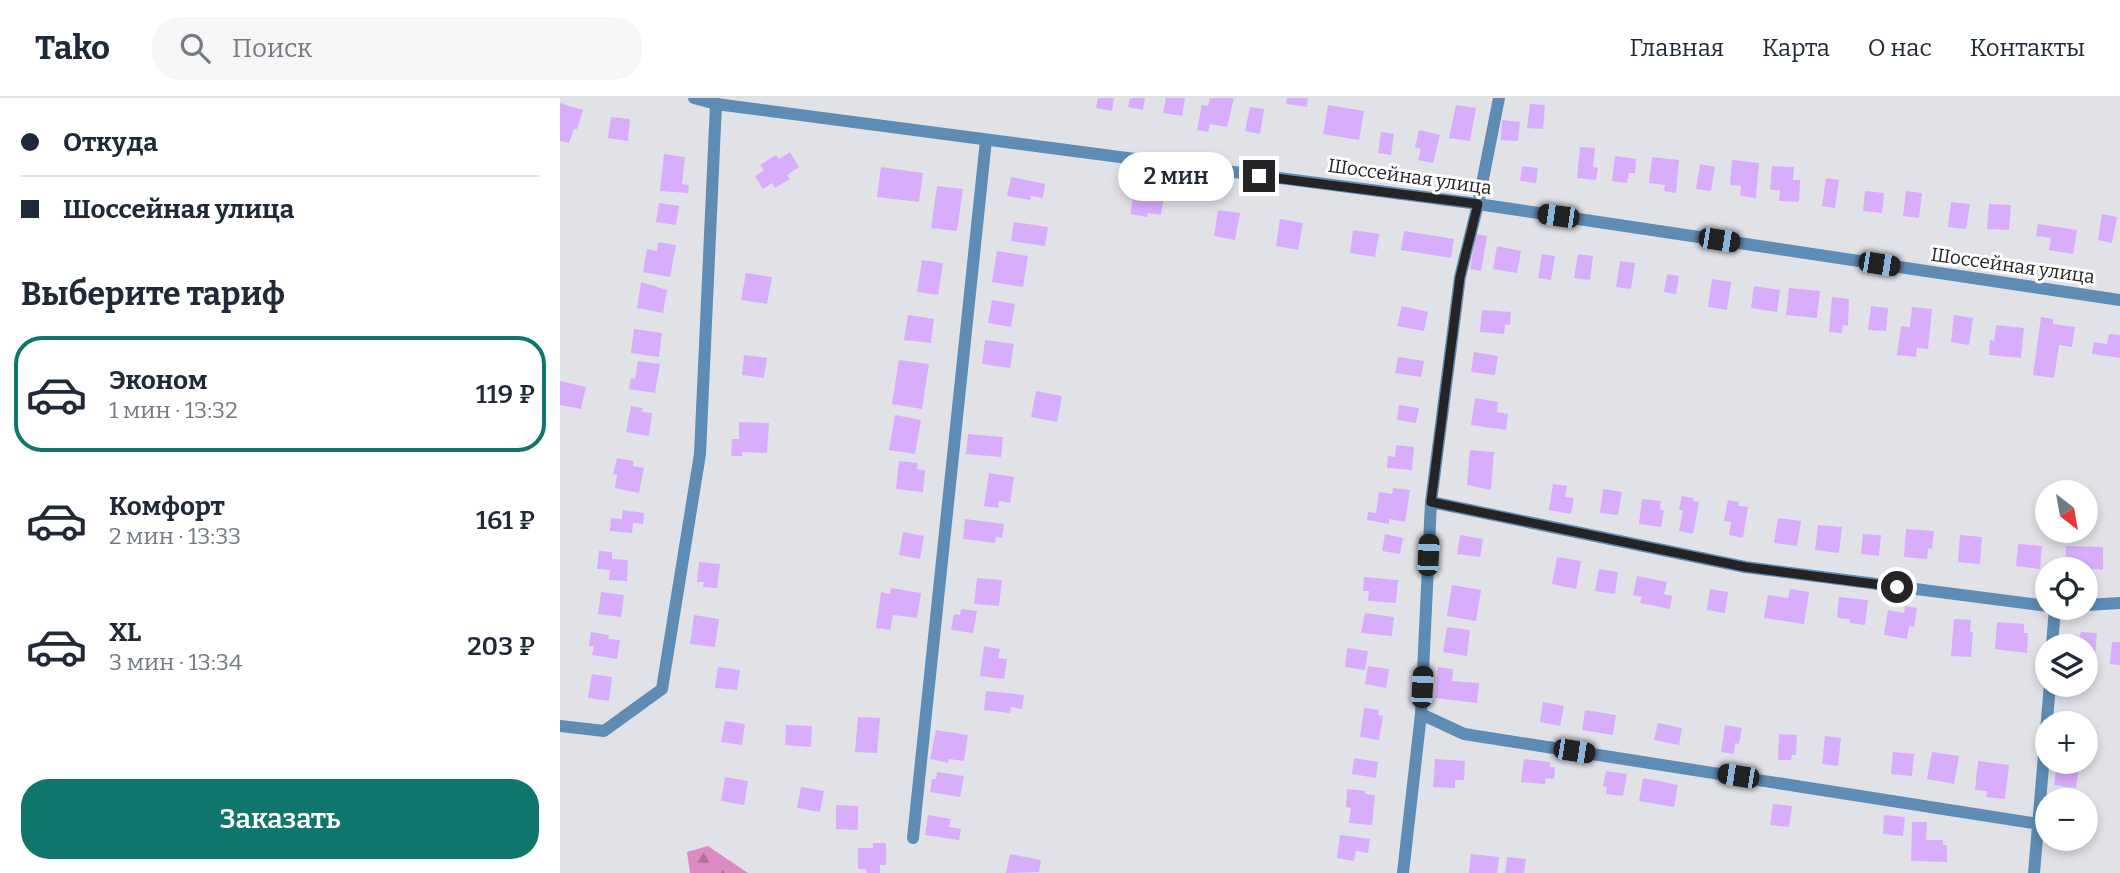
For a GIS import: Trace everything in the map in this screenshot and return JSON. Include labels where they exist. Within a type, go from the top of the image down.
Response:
[{"type":"street","name":"Шоссейная улица","points":[[694,98],[986,140],[1478,204],[2120,300]]},
{"type":"street","points":[[1403,873],[1421,714],[1431,502],[1460,277],[1499,98]]},
{"type":"street","points":[[560,726],[604,731],[662,689],[700,454],[715,101]]},
{"type":"street","points":[[913,838],[986,140]]},
{"type":"street","points":[[1431,502],[1745,567],[2035,604]]},
{"type":"street","points":[[2098,604],[2120,603]]},
{"type":"street","points":[[2042,788],[2049,697]]},
{"type":"street","points":[[1421,714],[1464,734],[2035,823]]},
{"type":"street","points":[[2034,873],[2036,851]]},
{"type":"green space","points":[[708,846],[748,873],[690,873],[687,852]]},
{"type":"building","points":[[1098,98],[1114,98],[1112,111],[1096,108]]},
{"type":"building","points":[[1130,98],[1145,98],[1143,110],[1128,107]]},
{"type":"building","points":[[1166,98],[1185,98],[1182,116],[1163,113]]},
{"type":"building","points":[[1210,98],[1234,98],[1227,127],[1210,124],[1208,132],[1197,130],[1202,105],[1208,106]]},
{"type":"building","points":[[1287,98],[1308,98],[1307,107],[1286,104]]},
{"type":"building","points":[[560,103],[583,110],[569,143],[560,141]]},
{"type":"building","points":[[1530,104],[1545,105],[1543,129],[1527,128]]},
{"type":"building","points":[[1328,105],[1364,111],[1359,140],[1323,134]]},
{"type":"building","points":[[1456,105],[1476,108],[1470,141],[1449,138]]},
{"type":"building","points":[[1250,107],[1264,109],[1260,134],[1245,131]]},
{"type":"building","points":[[611,117],[630,119],[628,141],[608,138]]},
{"type":"building","points":[[1502,120],[1520,122],[1518,141],[1501,140]]},
{"type":"building","points":[[1419,130],[1440,135],[1433,163],[1418,160],[1421,149],[1415,147]]},
{"type":"building","points":[[1381,132],[1394,134],[1391,155],[1378,153]]},
{"type":"building","points":[[1580,147],[1595,148],[1593,167],[1598,168],[1596,180],[1577,178]]},
{"type":"building","points":[[790,152],[799,167],[787,175],[790,179],[775,188],[772,183],[763,189],[755,176],[764,170],[760,165],[776,155],[779,159]]},
{"type":"building","points":[[664,154],[685,157],[682,184],[689,185],[688,193],[660,191]]},
{"type":"building","points":[[1615,156],[1636,159],[1635,173],[1629,173],[1627,183],[1612,181]]},
{"type":"building","points":[[1652,157],[1679,160],[1676,193],[1664,191],[1665,185],[1649,183]]},
{"type":"building","points":[[1732,160],[1759,163],[1756,198],[1740,196],[1741,186],[1730,185]]},
{"type":"building","points":[[1700,164],[1715,167],[1711,191],[1696,189]]},
{"type":"building","points":[[1522,166],[1538,168],[1536,183],[1520,181]]},
{"type":"building","points":[[1772,166],[1794,167],[1793,180],[1800,180],[1799,202],[1779,201],[1780,190],[1770,190]]},
{"type":"building","points":[[881,167],[923,173],[919,202],[877,197]]},
{"type":"building","points":[[1011,177],[1045,184],[1043,198],[1031,196],[1030,200],[1007,196]]},
{"type":"building","points":[[1826,178],[1839,180],[1835,208],[1822,206]]},
{"type":"building","points":[[937,186],[963,189],[957,231],[931,228]]},
{"type":"building","points":[[1134,191],[1164,195],[1161,215],[1148,213],[1147,217],[1130,214]]},
{"type":"building","points":[[1865,191],[1884,193],[1882,213],[1863,211]]},
{"type":"building","points":[[1906,191],[1922,193],[1919,218],[1903,216]]},
{"type":"building","points":[[1951,202],[1970,204],[1966,229],[1948,227]]},
{"type":"building","points":[[659,203],[679,206],[676,225],[656,222]]},
{"type":"building","points":[[1989,204],[2011,205],[2009,230],[1987,229]]},
{"type":"building","points":[[1218,210],[1240,213],[1235,240],[1214,236]]},
{"type":"building","points":[[2102,214],[2117,217],[2112,243],[2098,240]]},
{"type":"building","points":[[1280,219],[1303,223],[1298,250],[1276,246]]},
{"type":"building","points":[[1014,222],[1048,227],[1045,246],[1011,241]]},
{"type":"building","points":[[2038,224],[2077,230],[2073,254],[2049,250],[2051,238],[2036,236]]},
{"type":"building","points":[[1353,230],[1379,234],[1375,257],[1350,253]]},
{"type":"building","points":[[1404,231],[1454,239],[1451,258],[1401,250]]},
{"type":"building","points":[[1476,234],[1487,236],[1481,271],[1470,269]]},
{"type":"building","points":[[658,242],[676,245],[670,277],[643,272],[647,249],[657,251]]},
{"type":"building","points":[[1497,246],[1521,251],[1517,273],[1493,269]]},
{"type":"building","points":[[997,251],[1028,256],[1023,287],[992,282]]},
{"type":"building","points":[[1542,254],[1555,256],[1551,280],[1538,278]]},
{"type":"building","points":[[1578,254],[1593,256],[1590,280],[1574,278]]},
{"type":"building","points":[[922,260],[943,263],[938,295],[917,292]]},
{"type":"building","points":[[1620,261],[1635,263],[1631,289],[1616,287]]},
{"type":"building","points":[[746,273],[772,277],[767,304],[741,300]]},
{"type":"building","points":[[1667,274],[1679,276],[1676,294],[1664,292]]},
{"type":"building","points":[[1712,279],[1731,282],[1727,310],[1708,307]]},
{"type":"building","points":[[641,282],[667,290],[663,313],[637,308]]},
{"type":"building","points":[[1754,286],[1780,290],[1777,312],[1751,308]]},
{"type":"building","points":[[1789,288],[1820,291],[1817,318],[1786,315]]},
{"type":"building","points":[[1832,297],[1849,299],[1848,326],[1843,325],[1842,333],[1829,332]]},
{"type":"building","points":[[992,300],[1015,304],[1011,327],[988,323]]},
{"type":"building","points":[[1402,306],[1428,312],[1424,331],[1397,326]]},
{"type":"building","points":[[1871,306],[1888,308],[1886,331],[1868,330]]},
{"type":"building","points":[[1912,307],[1932,309],[1928,349],[1917,348],[1916,357],[1897,355],[1901,326],[1910,327]]},
{"type":"building","points":[[1482,310],[1511,312],[1510,325],[1505,324],[1504,334],[1480,332]]},
{"type":"building","points":[[908,315],[934,319],[931,343],[904,340]]},
{"type":"building","points":[[1954,315],[1973,318],[1969,345],[1951,342]]},
{"type":"building","points":[[2041,317],[2053,319],[2053,324],[2075,327],[2072,347],[2059,345],[2054,378],[2033,375]]},
{"type":"building","points":[[1996,325],[2024,328],[2021,358],[1989,355],[1990,340],[1994,341]]},
{"type":"building","points":[[634,329],[662,333],[659,357],[631,353]]},
{"type":"building","points":[[2109,334],[2120,335],[2120,358],[2092,354],[2094,342],[2107,344]]},
{"type":"building","points":[[985,340],[1014,344],[1010,368],[982,364]]},
{"type":"building","points":[[1474,352],[1498,356],[1495,375],[1471,372]]},
{"type":"building","points":[[744,355],[767,358],[764,378],[742,375]]},
{"type":"building","points":[[1398,357],[1424,361],[1421,377],[1395,373]]},
{"type":"building","points":[[899,360],[929,364],[922,409],[892,404]]},
{"type":"building","points":[[638,361],[660,364],[655,393],[629,389],[631,378],[635,379]]},
{"type":"building","points":[[560,381],[586,387],[581,409],[560,405]]},
{"type":"building","points":[[1036,391],[1062,396],[1057,422],[1031,417]]},
{"type":"building","points":[[1475,398],[1498,402],[1497,412],[1508,414],[1506,430],[1471,425]]},
{"type":"building","points":[[1399,405],[1419,408],[1416,423],[1397,420]]},
{"type":"building","points":[[631,406],[643,408],[642,412],[652,413],[649,436],[626,432]]},
{"type":"building","points":[[895,415],[921,420],[915,454],[889,450]]},
{"type":"building","points":[[739,422],[769,423],[767,453],[742,452],[742,456],[731,456],[732,439],[739,439]]},
{"type":"building","points":[[968,434],[1003,437],[1001,457],[966,454]]},
{"type":"building","points":[[1396,445],[1414,447],[1412,470],[1387,468],[1388,456],[1395,457]]},
{"type":"building","points":[[1470,450],[1494,452],[1491,490],[1467,485]]},
{"type":"building","points":[[617,458],[634,461],[633,466],[644,468],[639,493],[615,488],[617,475],[613,474]]},
{"type":"building","points":[[899,461],[918,463],[917,469],[925,470],[923,492],[896,489]]},
{"type":"building","points":[[989,473],[1014,477],[1010,503],[999,501],[998,508],[984,506]]},
{"type":"building","points":[[1553,484],[1567,486],[1565,497],[1574,498],[1571,514],[1549,510]]},
{"type":"building","points":[[1393,488],[1410,490],[1405,522],[1389,519],[1389,524],[1367,520],[1368,512],[1376,513],[1379,492],[1392,494]]},
{"type":"building","points":[[1603,489],[1622,492],[1618,515],[1600,513]]},
{"type":"building","points":[[1682,496],[1694,498],[1693,501],[1699,502],[1693,534],[1679,531],[1683,510],[1679,510]]},
{"type":"building","points":[[1642,499],[1661,501],[1660,510],[1664,510],[1661,527],[1639,524]]},
{"type":"building","points":[[1728,500],[1739,502],[1738,506],[1748,507],[1743,538],[1729,535],[1731,522],[1724,521]]},
{"type":"building","points":[[623,510],[644,513],[643,524],[633,523],[632,533],[610,531],[611,518],[622,519]]},
{"type":"building","points":[[1778,518],[1801,521],[1797,546],[1774,543]]},
{"type":"building","points":[[965,519],[1004,524],[1002,538],[996,537],[995,543],[963,539]]},
{"type":"building","points":[[1818,525],[1842,527],[1839,553],[1815,550]]},
{"type":"building","points":[[1906,529],[1934,531],[1932,549],[1928,548],[1927,559],[1904,557]]},
{"type":"building","points":[[903,532],[924,536],[920,559],[899,555]]},
{"type":"building","points":[[1385,534],[1403,538],[1400,554],[1382,551]]},
{"type":"building","points":[[1863,534],[1881,535],[1879,556],[1861,554]]},
{"type":"building","points":[[1460,535],[1483,539],[1480,557],[1457,554]]},
{"type":"building","points":[[1960,535],[1982,537],[1980,564],[1958,562]]},
{"type":"building","points":[[2018,544],[2042,546],[2041,557],[2035,557],[2035,568],[2016,566]]},
{"type":"building","points":[[2066,546],[2103,547],[2103,570],[2098,570],[2098,557],[2066,557]]},
{"type":"building","points":[[599,551],[612,552],[612,559],[628,560],[627,581],[609,580],[610,570],[597,569]]},
{"type":"building","points":[[1557,557],[1581,561],[1576,589],[1552,584]]},
{"type":"building","points":[[699,562],[720,564],[717,588],[703,587],[704,582],[697,582]]},
{"type":"building","points":[[1599,569],[1618,572],[1615,594],[1595,591]]},
{"type":"building","points":[[1637,576],[1667,582],[1664,594],[1672,596],[1670,609],[1640,603],[1642,597],[1633,595]]},
{"type":"building","points":[[1364,577],[1398,580],[1396,603],[1368,601],[1369,591],[1363,591]]},
{"type":"building","points":[[977,578],[1002,580],[999,606],[974,604]]},
{"type":"building","points":[[1452,585],[1481,590],[1476,621],[1447,616]]},
{"type":"building","points":[[891,588],[921,593],[917,618],[893,615],[890,630],[876,628],[881,592],[890,594]]},
{"type":"building","points":[[1710,589],[1728,592],[1725,613],[1707,610]]},
{"type":"building","points":[[1790,589],[1809,592],[1804,624],[1764,618],[1768,595],[1788,598]]},
{"type":"building","points":[[601,592],[624,595],[621,617],[598,614]]},
{"type":"building","points":[[1839,597],[1868,600],[1865,625],[1850,623],[1850,619],[1837,618]]},
{"type":"building","points":[[1905,606],[1917,608],[1914,627],[1909,626],[1907,639],[1884,635],[1888,610],[1904,613]]},
{"type":"building","points":[[961,609],[977,611],[973,633],[951,630],[954,614],[960,615]]},
{"type":"building","points":[[1365,613],[1394,617],[1392,636],[1361,633]]},
{"type":"building","points":[[694,615],[719,619],[715,647],[690,644]]},
{"type":"building","points":[[1954,619],[1971,620],[1971,657],[1951,656]]},
{"type":"building","points":[[1997,622],[2024,624],[2024,633],[2028,633],[2027,653],[1995,649]]},
{"type":"building","points":[[1447,627],[1470,630],[1467,656],[1443,652]]},
{"type":"building","points":[[591,632],[609,635],[608,639],[620,640],[617,659],[592,655],[594,646],[589,646]]},
{"type":"building","points":[[2112,642],[2120,642],[2120,665],[2110,664]]},
{"type":"building","points":[[984,646],[1000,649],[998,658],[1007,659],[1004,679],[980,676]]},
{"type":"building","points":[[1347,648],[1368,651],[1365,670],[1345,667]]},
{"type":"building","points":[[1368,666],[1389,669],[1386,688],[1365,684]]},
{"type":"building","points":[[718,667],[740,670],[737,690],[715,688]]},
{"type":"building","points":[[1438,667],[1453,669],[1452,681],[1479,683],[1477,703],[1435,698]]},
{"type":"building","points":[[592,674],[612,677],[609,701],[588,698]]},
{"type":"building","points":[[986,691],[1024,695],[1022,709],[1011,707],[1010,713],[984,710]]},
{"type":"building","points":[[1543,702],[1564,706],[1560,726],[1540,722]]},
{"type":"building","points":[[1364,708],[1379,710],[1378,715],[1383,716],[1379,740],[1360,737]]},
{"type":"building","points":[[1585,710],[1616,715],[1613,735],[1582,730]]},
{"type":"building","points":[[858,717],[880,718],[877,753],[855,752]]},
{"type":"building","points":[[725,721],[745,724],[742,745],[721,742]]},
{"type":"building","points":[[1658,723],[1682,728],[1679,745],[1654,740]]},
{"type":"building","points":[[786,725],[812,726],[811,747],[785,745]]},
{"type":"building","points":[[1725,725],[1742,728],[1739,744],[1735,743],[1734,754],[1721,752]]},
{"type":"building","points":[[936,730],[968,735],[964,761],[949,759],[948,763],[930,759]]},
{"type":"building","points":[[1779,734],[1797,735],[1796,755],[1792,755],[1791,760],[1778,760]]},
{"type":"building","points":[[1825,736],[1841,738],[1838,766],[1822,764]]},
{"type":"building","points":[[1893,752],[1914,754],[1912,776],[1891,774]]},
{"type":"building","points":[[1932,752],[1959,756],[1954,784],[1927,779]]},
{"type":"building","points":[[1354,758],[1378,762],[1376,778],[1352,774]]},
{"type":"building","points":[[1435,759],[1465,761],[1464,780],[1455,780],[1455,788],[1433,787]]},
{"type":"building","points":[[1524,759],[1550,762],[1550,767],[1555,767],[1554,779],[1546,778],[1545,784],[1521,782]]},
{"type":"building","points":[[1978,761],[2009,765],[2005,799],[1986,797],[1987,791],[1975,790]]},
{"type":"building","points":[[1606,771],[1627,774],[1623,796],[1606,794],[1607,787],[1603,786]]},
{"type":"building","points":[[937,772],[964,776],[960,797],[930,792],[932,779],[936,779]]},
{"type":"building","points":[[2056,774],[2078,774],[2076,788],[2054,785]]},
{"type":"building","points":[[725,777],[748,781],[744,805],[721,801]]},
{"type":"building","points":[[1643,778],[1678,785],[1674,807],[1639,801]]},
{"type":"building","points":[[801,787],[824,791],[820,812],[797,808]]},
{"type":"building","points":[[1347,789],[1375,795],[1372,825],[1349,823],[1351,808],[1346,807]]},
{"type":"building","points":[[1773,804],[1792,806],[1789,827],[1770,825]]},
{"type":"building","points":[[836,805],[858,806],[858,830],[836,829]]},
{"type":"building","points":[[928,815],[951,819],[949,827],[961,829],[959,840],[925,835]]},
{"type":"building","points":[[1884,815],[1905,817],[1903,836],[1883,834]]},
{"type":"building","points":[[1912,822],[1927,822],[1926,840],[1943,840],[1943,845],[1947,845],[1947,862],[1911,861]]},
{"type":"building","points":[[1340,835],[1370,839],[1368,853],[1356,851],[1354,861],[1337,858]]},
{"type":"building","points":[[873,843],[886,843],[886,865],[880,865],[880,873],[867,873],[866,869],[858,869],[858,848],[873,848]]},
{"type":"building","points":[[1010,854],[1041,860],[1039,872],[1006,873]]},
{"type":"building","points":[[1471,854],[1499,857],[1497,873],[1469,873]]},
{"type":"building","points":[[1507,857],[1526,859],[1524,873],[1505,873]]},
{"type":"route","points":[[1259,176],[1478,204],[1460,277],[1431,502],[1745,567],[1897,587]]}]
